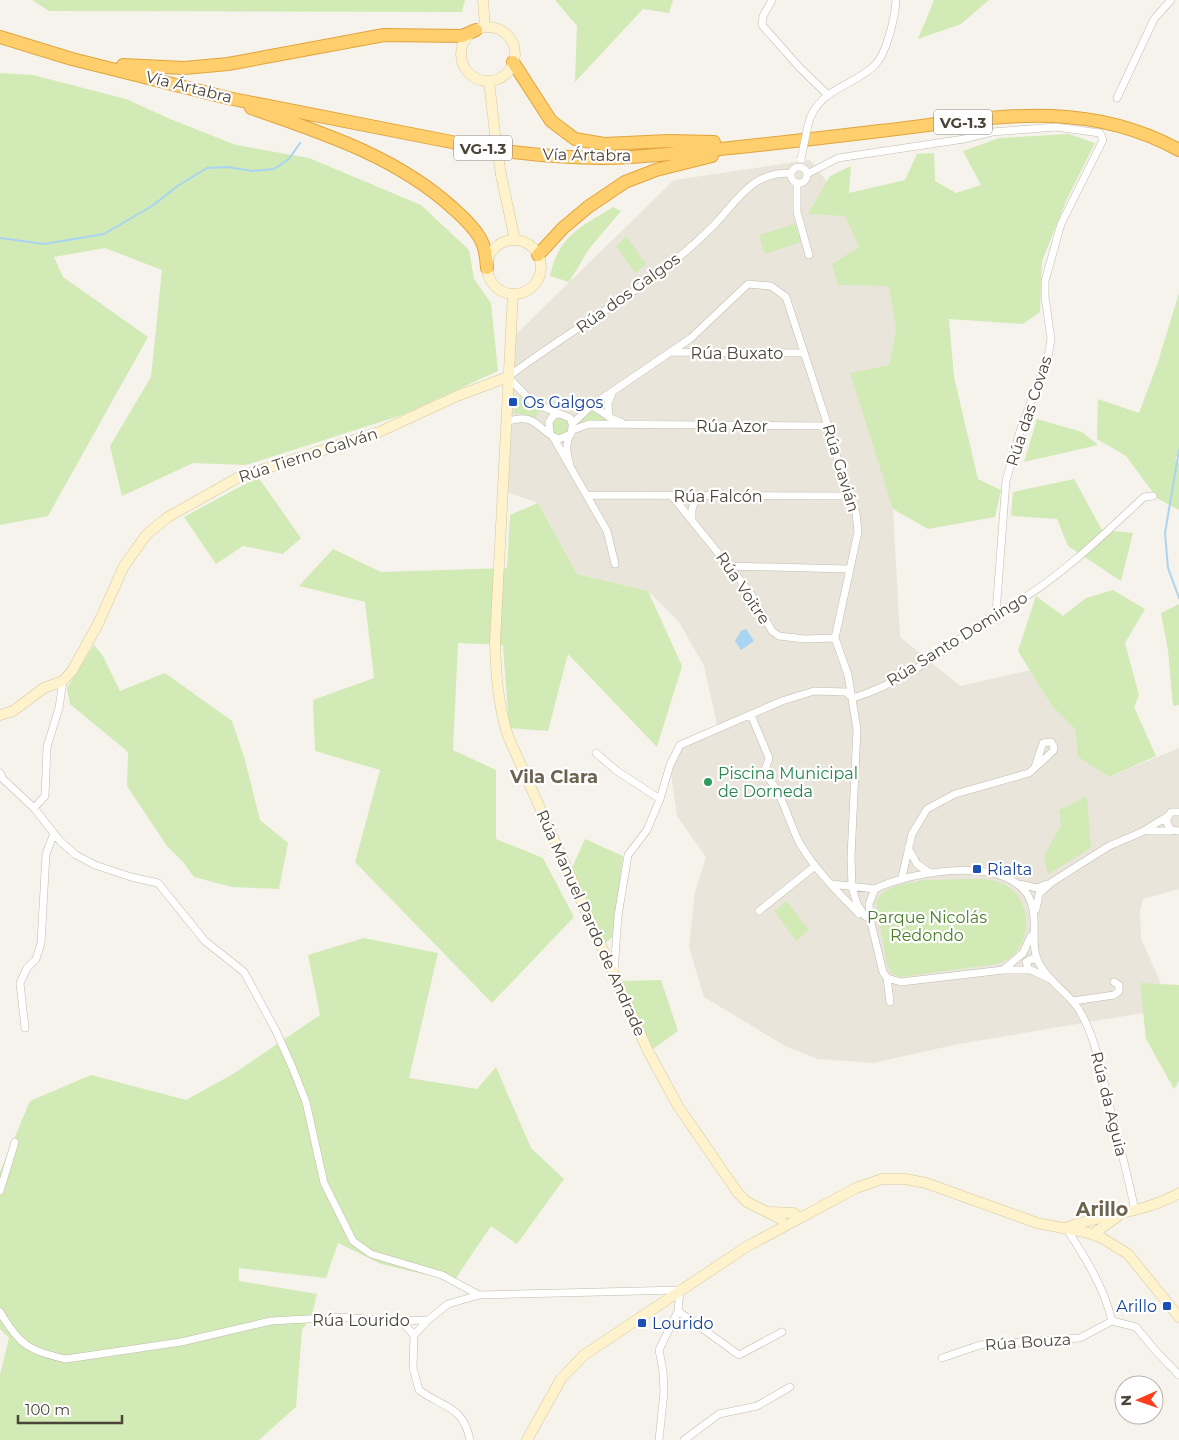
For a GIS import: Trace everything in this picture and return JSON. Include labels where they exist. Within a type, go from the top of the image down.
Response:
[{"type":"highway","points":[[54,54],[110,64],[184,68],[228,64],[384,35],[462,36],[480,29]]},
{"type":"highway","name":"Vía Ártabra","points":[[0,38],[54,54],[228,98],[487,149],[530,154],[629,157],[969,121],[1057,115],[1093,119],[1129,127],[1179,150]]},
{"type":"highway","points":[[514,62],[551,121],[575,139],[604,144],[670,141],[714,142],[741,146]]},
{"type":"highway","points":[[228,98],[241,105],[325,134],[377,157],[437,193],[467,221],[480,238],[485,250],[487,268]]},
{"type":"highway","points":[[538,255],[569,223],[626,182],[656,170],[741,146]]},
{"type":"street","points":[[480,29],[483,0]]},
{"type":"street","points":[[772,0],[763,16],[762,25],[800,68],[828,95]]},
{"type":"street","points":[[799,167],[808,124],[814,109],[828,95],[876,65],[890,32],[896,0]]},
{"type":"street","points":[[1116,98],[1154,19],[1170,0]]},
{"type":"street","points":[[480,29],[498,29],[509,38],[514,50],[514,62],[504,76],[488,81],[471,76],[462,61],[463,43],[480,29]]},
{"type":"street","points":[[488,81],[501,175],[515,240]]},
{"type":"street","name":"Rúa das Covas","points":[[807,174],[838,158],[964,139],[992,132],[1056,127],[1100,133],[1103,140],[1061,224],[1045,281],[1045,297],[1051,339],[1048,356],[1020,431],[1006,481],[996,613]]},
{"type":"street","points":[[799,167],[791,173],[792,180],[797,184],[798,212],[809,255]]},
{"type":"street","points":[[797,184],[805,182],[807,174],[804,169],[799,167]]},
{"type":"street","name":"Rúa dos Galgos","points":[[508,377],[648,282],[712,228],[727,209],[754,182],[768,175],[791,173]]},
{"type":"street","points":[[515,240],[529,244],[538,255],[541,271],[534,285],[528,290],[513,294],[505,292],[492,283],[487,268],[495,248],[515,240]]},
{"type":"street","name":"Rúa Gavián","points":[[563,415],[588,408],[691,338],[748,284],[771,286],[786,297],[828,426],[848,496],[856,513],[858,532],[848,569],[835,638],[853,698],[857,729],[851,857],[852,887]]},
{"type":"street","name":"Rúa Manuel Pardo de Andrade","points":[[513,294],[495,642],[496,678],[500,712],[508,736],[614,977],[647,1049],[678,1106],[738,1193],[759,1208],[784,1219]]},
{"type":"street","name":"Rúa Buxato","points":[[671,352],[804,353]]},
{"type":"street","points":[[508,377],[532,403],[563,415],[572,429],[567,442],[566,453],[570,465]]},
{"type":"street","name":"Rúa Tierno Galván","points":[[0,715],[13,711],[44,688],[63,681],[72,672],[98,624],[124,566],[147,534],[168,517],[238,477],[379,432],[457,396],[508,377]]},
{"type":"street","points":[[609,417],[608,403],[613,392]]},
{"type":"street","name":"Rúa Gavián","points":[[572,429],[588,408]]},
{"type":"street","name":"Rúa Azor","points":[[588,408],[600,409],[617,422],[636,425]]},
{"type":"street","points":[[551,435],[549,422],[563,415]]},
{"type":"street","points":[[506,422],[518,418],[526,418],[537,423],[551,435],[588,495],[607,531],[615,564]]},
{"type":"street","name":"Rúa Azor","points":[[551,435],[564,439],[572,429],[589,424],[828,426]]},
{"type":"street","name":"Rúa Falcón","points":[[588,495],[848,496]]},
{"type":"street","name":"Rúa Voitre","points":[[672,496],[730,566],[748,591],[772,631],[779,636],[805,639],[835,638]]},
{"type":"street","points":[[692,518],[692,509],[697,496]]},
{"type":"street","name":"Rúa Santo Domingo","points":[[853,698],[874,692],[919,668],[996,613],[1019,601],[1072,563],[1144,497],[1153,496]]},
{"type":"street","points":[[730,566],[848,569]]},
{"type":"street","points":[[34,808],[45,796],[47,747],[59,708],[63,681]]},
{"type":"street","points":[[614,977],[618,916],[628,855],[647,830],[660,799],[670,765],[680,745],[782,701],[814,691],[846,692],[853,698]]},
{"type":"street","points":[[751,715],[769,758],[764,773],[778,792],[800,843],[831,884],[871,923]]},
{"type":"street","points":[[902,878],[912,834],[927,809],[955,794],[1022,776],[1035,767],[1053,751],[1054,747],[1051,742],[1045,742],[1042,746],[1035,767]]},
{"type":"street","points":[[596,753],[617,771],[660,799]]},
{"type":"street","points":[[0,773],[3,779],[34,808],[54,833],[76,855],[95,865],[158,883],[204,941],[244,972],[276,1031],[306,1102],[324,1183],[353,1241],[371,1254],[442,1275],[478,1295]]},
{"type":"street","points":[[1003,970],[1026,948],[1034,923],[1039,894],[1052,882],[1109,846],[1142,832],[1168,816],[1171,812],[1179,812]]},
{"type":"street","points":[[1168,816],[1166,824],[1171,830],[1178,831]]},
{"type":"street","points":[[1142,832],[1159,830],[1178,831]]},
{"type":"street","points":[[25,1028],[20,983],[26,968],[36,959],[40,943],[46,854],[54,833]]},
{"type":"street","points":[[908,848],[917,864],[930,873]]},
{"type":"street","points":[[759,911],[816,866]]},
{"type":"street","points":[[831,884],[874,889],[902,878],[930,873],[988,872],[1006,876],[1019,884],[1037,888],[1052,882]]},
{"type":"street","points":[[1019,884],[1032,905],[1036,960],[1031,959],[1026,962],[1029,970]]},
{"type":"street","points":[[852,887],[857,904],[871,923]]},
{"type":"street","points":[[874,889],[869,904],[871,923],[883,972],[887,978],[890,1002]]},
{"type":"street","name":"Rúa da Aguia","points":[[1036,960],[1050,979],[1073,1001],[1083,1015],[1097,1053],[1135,1211]]},
{"type":"street","name":"Rúa da Aguia","points":[[887,978],[901,982],[1003,970],[1029,970],[1050,979]]},
{"type":"street","points":[[1073,1001],[1114,995],[1119,991],[1119,985],[1114,982]]},
{"type":"street","points":[[0,1191],[15,1142]]},
{"type":"street","points":[[527,1440],[561,1379],[576,1362],[746,1247],[784,1219],[794,1214],[798,1219],[867,1183],[894,1178],[926,1183],[1022,1218],[1091,1233],[1114,1244]]},
{"type":"street","points":[[1066,1228],[1158,1205],[1179,1193]]},
{"type":"street","points":[[1091,1233],[1122,1213]]},
{"type":"street","points":[[1093,1220],[1099,1221],[1103,1225],[1105,1235],[1140,1267],[1179,1317]]},
{"type":"street","points":[[1091,1233],[1089,1223],[1093,1220]]},
{"type":"street","points":[[1066,1228],[1096,1277],[1108,1303],[1112,1321],[1136,1327],[1179,1375]]},
{"type":"street","points":[[659,1440],[664,1392],[659,1350],[678,1311],[680,1290]]},
{"type":"street","name":"Rúa Lourido","points":[[0,1312],[22,1344],[48,1356],[66,1360],[172,1344],[271,1321],[343,1317],[401,1321],[428,1320],[448,1304],[478,1295],[680,1290]]},
{"type":"street","points":[[678,1311],[739,1354],[782,1332]]},
{"type":"street","points":[[428,1320],[414,1335],[413,1368],[419,1390],[459,1413],[467,1428],[470,1440]]},
{"type":"street","points":[[401,1321],[414,1335]]},
{"type":"street","name":"Rúa Bouza","points":[[942,1358],[980,1345],[1080,1338],[1112,1321]]},
{"type":"street","points":[[684,1440],[719,1414],[757,1406],[790,1387]]},
{"type":"shaded area","points":[[810,160],[893,267],[896,329],[889,366],[893,509],[900,637],[960,686],[1030,670],[1052,706],[1075,729],[1078,757],[1109,777],[1179,748],[1179,889],[1143,899],[1140,911],[1141,938],[1161,984],[1167,1009],[958,1044],[873,1063],[818,1059],[785,1046],[704,997],[689,947],[695,892],[706,857],[677,816],[670,765],[680,745],[718,729],[704,666],[679,622],[648,591],[577,574],[538,503],[502,490],[510,340],[674,180]]},
{"type":"green space","points":[[32,0],[465,0],[462,12],[49,11]]},
{"type":"green space","points":[[555,0],[673,0],[669,13],[643,9],[575,82],[577,26]]},
{"type":"green space","points":[[934,0],[989,0],[961,24],[918,39]]},
{"type":"green space","points":[[0,73],[33,75],[126,99],[236,145],[309,158],[421,205],[469,250],[474,279],[491,303],[498,371],[402,415],[246,465],[193,463],[122,496],[110,446],[151,377],[162,270],[105,248],[54,257],[63,277],[148,337],[48,516],[0,525]]},
{"type":"green space","points":[[1069,134],[1095,143],[1066,201],[1042,261],[1040,312],[1023,324],[949,319],[954,377],[978,479],[1001,490],[995,517],[928,529],[893,509],[850,373],[889,365],[896,329],[889,286],[838,285],[832,264],[859,247],[845,216],[808,214],[830,176],[851,166],[849,193],[905,180],[917,154],[934,153],[935,181],[956,193],[981,185],[963,151],[999,138]]},
{"type":"green space","points":[[613,207],[621,211],[589,249],[569,282],[550,276],[559,251],[572,234]]},
{"type":"green space","points":[[795,224],[801,242],[765,254],[759,235]]},
{"type":"green space","points":[[626,236],[646,264],[635,273],[616,246]]},
{"type":"green space","points":[[1179,293],[1179,452],[1175,459],[1179,463],[1179,510],[1157,498],[1126,456],[1097,439],[1098,399],[1139,413],[1157,365]]},
{"type":"green space","points":[[516,394],[527,405],[540,411],[536,418],[514,413]]},
{"type":"green space","points":[[593,411],[603,414],[609,422],[580,423],[584,416]]},
{"type":"green space","points":[[561,418],[567,421],[570,427],[567,433],[561,436],[555,433],[552,427],[555,421]]},
{"type":"green space","points":[[1037,419],[1082,432],[1098,445],[1024,462]]},
{"type":"green space","points":[[258,477],[301,538],[283,554],[243,546],[216,564],[184,517]]},
{"type":"green space","points":[[1074,479],[1102,530],[1133,533],[1121,581],[1068,546],[1057,519],[1011,516],[1013,492]]},
{"type":"green space","points":[[538,503],[577,574],[648,591],[682,666],[657,747],[568,654],[548,731],[509,728],[503,645],[458,643],[453,750],[496,770],[496,839],[543,858],[574,917],[492,1003],[355,862],[380,770],[315,751],[313,700],[374,678],[365,602],[299,586],[333,549],[381,572],[507,568],[510,515]]},
{"type":"green space","points":[[1113,590],[1145,609],[1125,643],[1139,695],[1134,707],[1156,756],[1109,777],[1078,757],[1075,729],[1052,706],[1018,651],[1036,596],[1063,616],[1086,598]]},
{"type":"green space","points":[[1179,604],[1179,705],[1173,706],[1168,650],[1161,613]]},
{"type":"green space","points":[[94,645],[103,656],[120,691],[165,673],[232,721],[245,760],[260,820],[288,843],[279,889],[232,887],[194,877],[184,863],[167,846],[127,786],[128,752],[70,704],[67,688]]},
{"type":"green space","points":[[1087,796],[1091,848],[1048,874],[1044,856],[1061,825],[1059,810]]},
{"type":"green space","points":[[585,839],[623,856],[612,937],[604,945],[571,870]]},
{"type":"green space","name":"Parque Nicolás Redondo","points":[[984,879],[999,882],[1011,889],[1020,899],[1025,911],[1024,938],[1018,949],[1009,958],[996,964],[900,977],[891,973],[887,965],[876,902],[880,896],[891,888],[926,880]]},
{"type":"green space","points":[[787,901],[809,930],[796,941],[774,911]]},
{"type":"green space","points":[[364,938],[438,953],[409,1078],[477,1089],[496,1067],[531,1148],[564,1179],[517,1244],[491,1226],[456,1278],[423,1274],[381,1264],[338,1243],[326,1278],[239,1268],[239,1281],[317,1294],[312,1315],[302,1330],[296,1407],[259,1440],[0,1440],[0,1375],[9,1338],[0,1329],[0,1172],[30,1101],[91,1075],[186,1100],[233,1074],[320,1015],[308,955]]},
{"type":"green space","points":[[661,980],[678,1031],[653,1049],[622,981]]},
{"type":"green space","points":[[1140,983],[1179,985],[1179,1081],[1174,1089],[1146,1039]]},
{"type":"water","points":[[746,629],[754,641],[741,650],[735,641],[741,631]]},
{"type":"waterway","points":[[0,238],[44,244],[104,234],[152,206],[179,185],[207,168],[227,167],[252,171],[274,169],[289,159],[300,143]]},
{"type":"waterway","points":[[1179,450],[1165,533],[1168,568],[1179,598]]},
{"type":"place","name":"Os Galgos","points":[[513,402]]},
{"type":"place","name":"Piscina Municipal de Dorneda","points":[[708,782]]},
{"type":"place","name":"Rialta","points":[[977,869]]},
{"type":"place","name":"Arillo","points":[[1167,1306]]},
{"type":"place","name":"Lourido","points":[[642,1323]]},
{"type":"district","name":"Vila Clara","points":[[554,777]]},
{"type":"district","name":"Arillo","points":[[1102,1209]]}]
